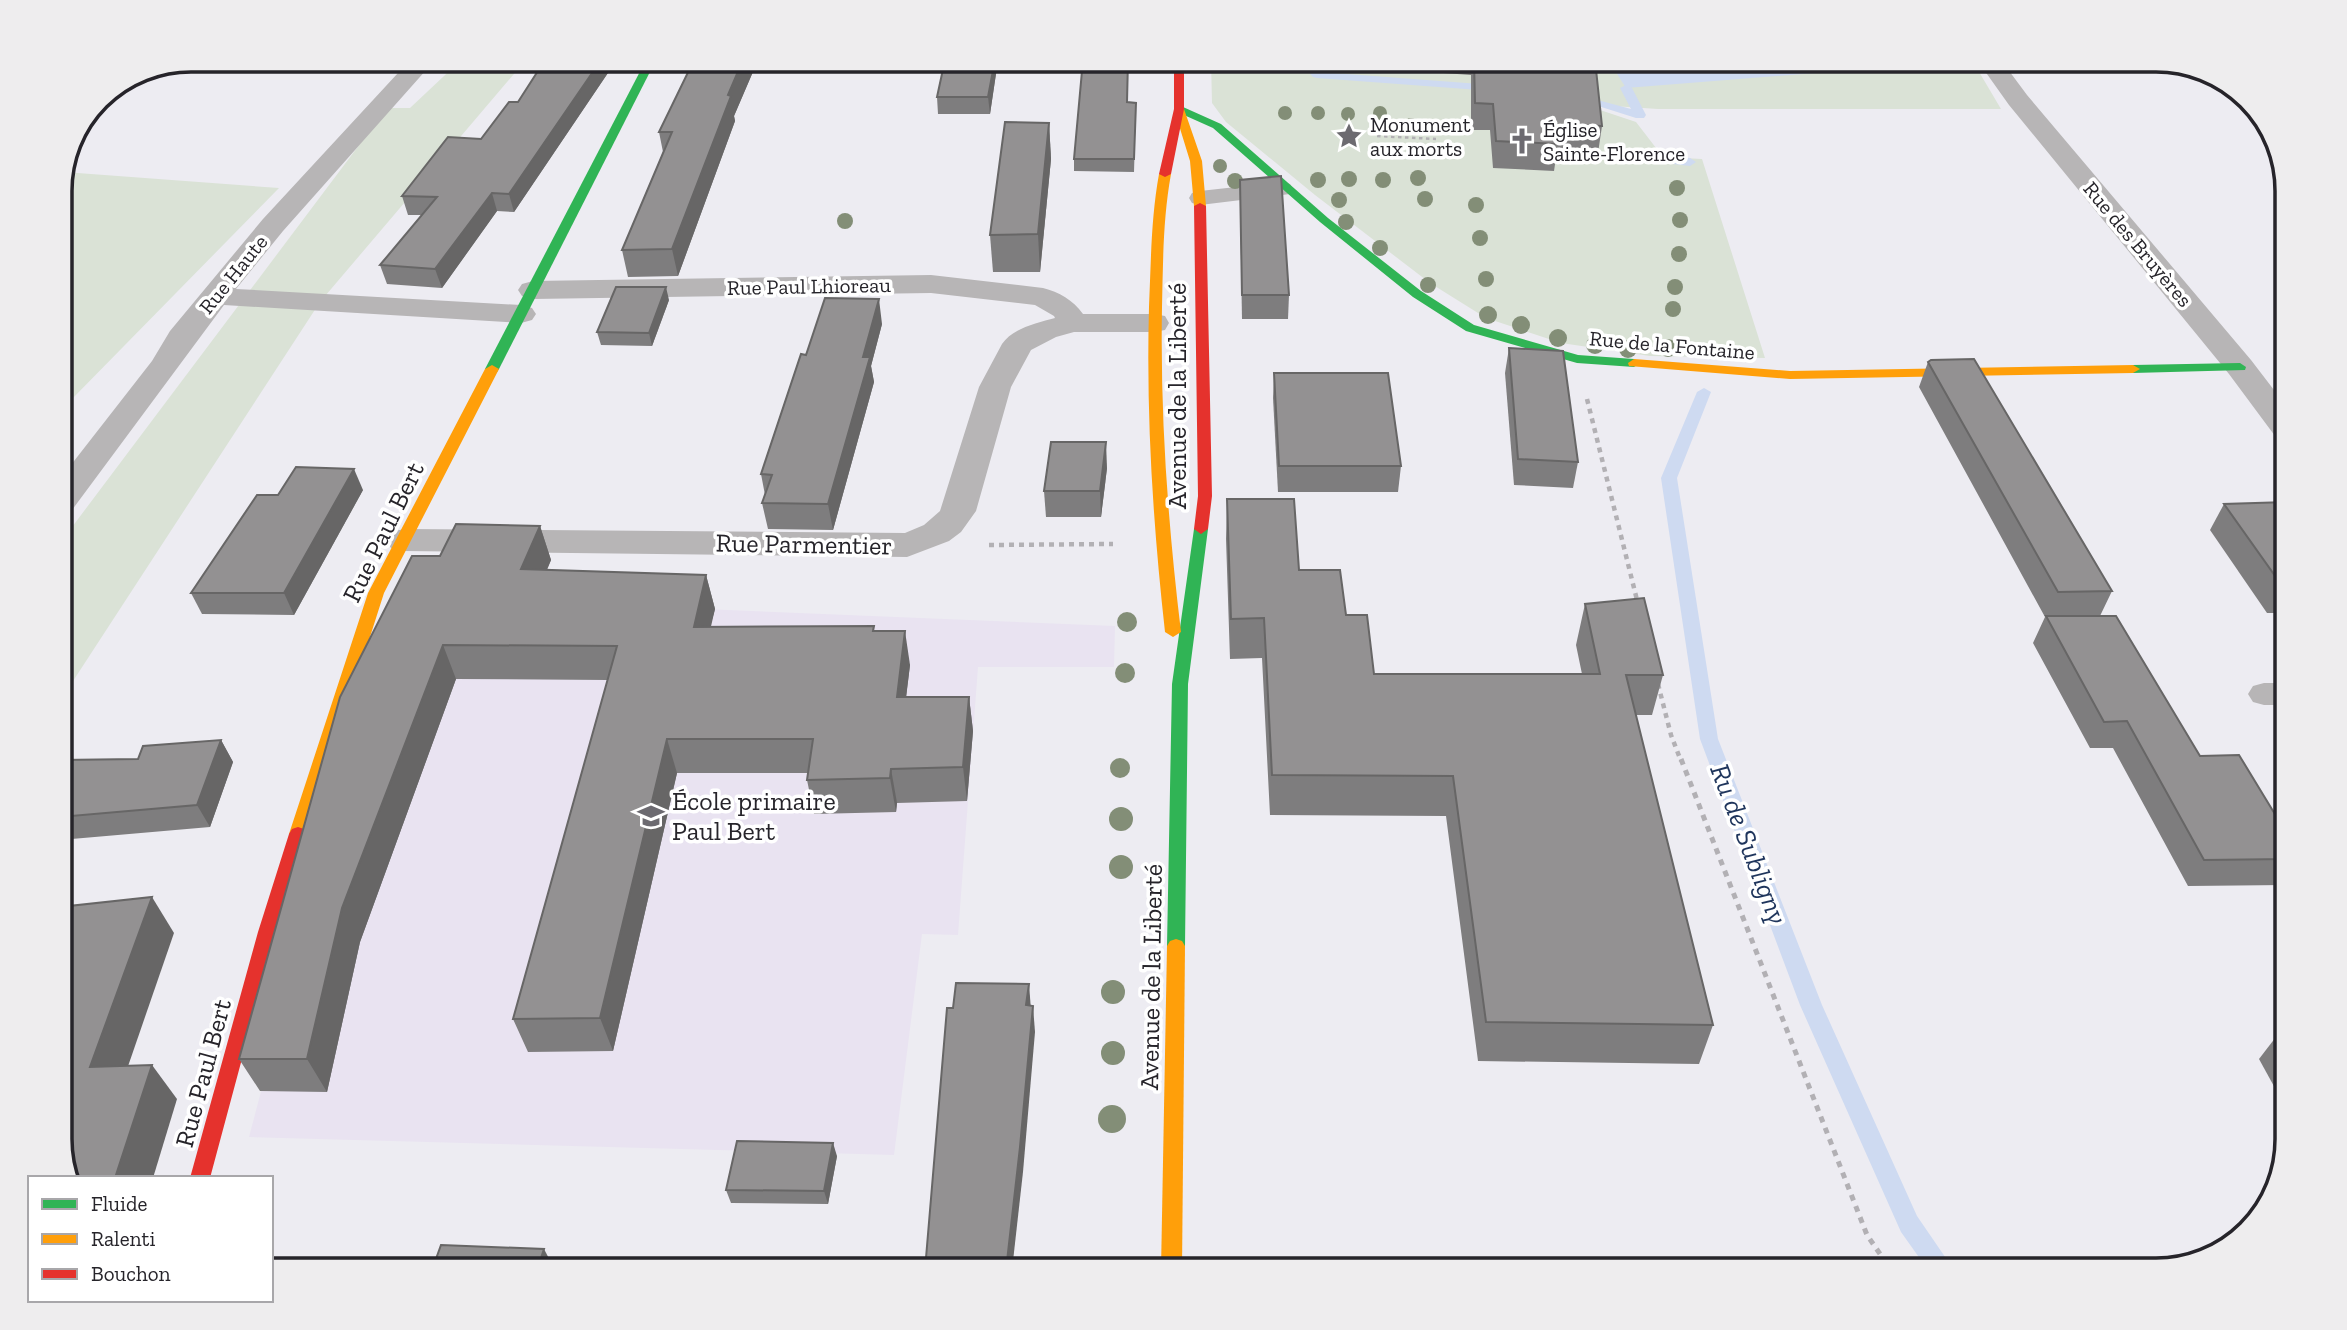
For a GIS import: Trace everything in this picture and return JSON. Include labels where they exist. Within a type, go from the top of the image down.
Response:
[{"type":"street","name":"Rue Haute","points":[[72,486],[166,364],[181,338],[201,334],[273,225],[412,72]]},
{"type":"street","name":"Rue Paul Bert","points":[[201,1176],[280,893],[376,593],[645,72]]},
{"type":"street","name":"Avenue de la Liberté","points":[[1179,72],[1179,109],[1159,202],[1154,323],[1162,545],[1180,684]]},
{"type":"street","name":"Rue des Bruyères","points":[[1998,72],[2275,413]]},
{"type":"street","name":"Avenue de la Liberté","points":[[1171,1258],[1180,684],[1205,496],[1200,198],[1196,161],[1179,109]]},
{"type":"street","name":"Rue de la Fontaine","points":[[1179,109],[1217,127],[1324,220],[1418,294],[1471,328],[1577,359],[1790,376],[2240,367]]},
{"type":"street","name":"Rue Paul Lhioreau","points":[[232,287],[527,302],[931,284],[1043,298],[1065,310],[1074,323]]},
{"type":"street","name":"Rue Parmentier","points":[[404,540],[907,545],[944,530],[952,522],[995,387],[1018,344],[1045,330],[1074,323],[1154,323]]},
{"type":"lane","points":[[1200,198],[1290,189]]},
{"type":"path","points":[[1377,136],[1437,138]]},
{"type":"path","points":[[1577,359],[1641,614]]},
{"type":"path","points":[[1658,681],[1671,735],[1867,1235],[1883,1258]]},
{"type":"shaded area","points":[[448,72],[516,72],[320,302],[72,683],[72,527],[387,108],[410,108]]},
{"type":"shaded area","points":[[1211,72],[1979,72],[2001,109],[1658,109],[1582,104],[1636,122],[1663,157],[1702,159],[1765,358],[1650,356],[1561,343],[1486,318],[1430,283],[1315,195],[1226,122],[1212,103]]},
{"type":"shaded area","points":[[73,173],[279,188],[72,399]]},
{"type":"shaded area","name":"École primaire Paul Bert","points":[[581,604],[1115,626],[1114,667],[978,667],[958,935],[922,934],[894,1155],[249,1137],[365,699]]},
{"type":"water","points":[[1616,72],[1828,72],[1626,88]]},
{"type":"building","points":[[537,72],[593,72],[509,194],[492,193],[435,269],[380,265],[437,197],[402,196],[448,137],[481,139],[509,102],[518,102]]},
{"type":"building","points":[[688,72],[738,72],[672,249],[622,250],[672,132],[659,132]]},
{"type":"building","points":[[942,72],[993,72],[988,97],[937,97]]},
{"type":"building","points":[[1082,72],[1128,72],[1127,102],[1136,103],[1134,159],[1074,159]]},
{"type":"building","points":[[1474,72],[1596,72],[1602,126],[1556,124],[1558,144],[1496,141],[1493,104],[1475,103]]},
{"type":"building","points":[[1005,122],[1049,123],[1038,234],[990,235]]},
{"type":"building","points":[[1281,176],[1289,295],[1242,295],[1240,180]]},
{"type":"building","points":[[616,287],[666,287],[649,333],[597,332]]},
{"type":"building","points":[[825,298],[879,299],[863,357],[870,357],[828,504],[762,503],[772,475],[761,474],[801,354],[806,355]]},
{"type":"building","points":[[1509,348],[1563,351],[1578,462],[1518,459]]},
{"type":"building","points":[[1974,359],[2112,591],[2058,592],[1928,362]]},
{"type":"building","points":[[1274,373],[1388,373],[1401,466],[1279,466]]},
{"type":"building","points":[[1051,442],[1106,442],[1100,491],[1044,491]]},
{"type":"building","points":[[296,467],[354,469],[284,593],[191,593],[257,495],[278,495]]},
{"type":"building","points":[[1227,499],[1294,499],[1299,570],[1340,570],[1346,615],[1367,615],[1374,674],[1600,674],[1585,604],[1644,598],[1663,675],[1626,675],[1713,1025],[1486,1022],[1453,776],[1272,775],[1264,618],[1231,619]]},
{"type":"building","points":[[2275,502],[2275,576],[2224,504]]},
{"type":"building","points":[[456,524],[540,526],[521,569],[706,575],[694,627],[874,626],[873,631],[905,631],[897,697],[969,697],[963,767],[891,769],[890,778],[807,780],[813,739],[667,739],[600,1018],[513,1019],[617,646],[443,645],[342,908],[307,1059],[239,1059],[340,697],[412,556],[440,556]]},
{"type":"building","points":[[2046,616],[2116,616],[2200,756],[2239,755],[2275,814],[2275,859],[2204,860],[2127,721],[2104,722]]},
{"type":"building","points":[[221,740],[197,805],[72,816],[72,760],[138,759],[143,746]]},
{"type":"building","points":[[152,897],[90,1067],[152,1065],[116,1176],[78,1176],[72,1147],[72,906]]},
{"type":"building","points":[[956,983],[1029,984],[1026,1005],[1033,1006],[1007,1258],[926,1258],[947,1008],[953,1008]]},
{"type":"building","points":[[737,1141],[833,1143],[824,1191],[726,1190]]},
{"type":"building","points":[[441,1245],[544,1249],[541,1258],[436,1258]]},
{"type":"waterway","name":"Ru de Subligny","points":[[1314,72],[1317,75],[1493,88]]},
{"type":"waterway","name":"Ru de Subligny","points":[[1579,98],[1640,115],[1626,88]]},
{"type":"waterway","points":[[1633,156],[1690,162]]},
{"type":"waterway","name":"Ru de Subligny","points":[[1704,392],[1669,478],[1709,739],[1811,1005],[1909,1224],[1933,1258]]},
{"type":"traffic: fast","points":[[492,369],[645,72]]},
{"type":"traffic: fast","points":[[1179,109],[1217,126],[1324,220],[1417,294],[1470,328],[1577,359],[1634,363]]},
{"type":"traffic: fast","points":[[2133,369],[2240,367]]},
{"type":"traffic: fast","points":[[1176,946],[1180,684],[1201,529]]},
{"type":"traffic: slow","points":[[1179,109],[1196,161],[1200,206]]},
{"type":"traffic: slow","points":[[1165,174],[1158,232],[1155,376],[1160,505],[1173,632]]},
{"type":"traffic: slow","points":[[1634,363],[1790,375],[2133,369]]},
{"type":"traffic: slow","points":[[298,834],[376,593],[492,369]]},
{"type":"traffic: slow","points":[[1171,1258],[1176,946]]},
{"type":"traffic: jam","points":[[1165,174],[1179,109],[1179,72]]},
{"type":"traffic: jam","points":[[1200,206],[1205,496],[1201,529]]},
{"type":"traffic: jam","points":[[201,1176],[267,932],[298,834]]},
{"type":"place","name":"Monument aux morts","points":[[1349,136]]},
{"type":"place","name":"Église Sainte-Florence","points":[[1522,141]]},
{"type":"place","name":"École primaire Paul Bert","points":[[651,816]]}]
